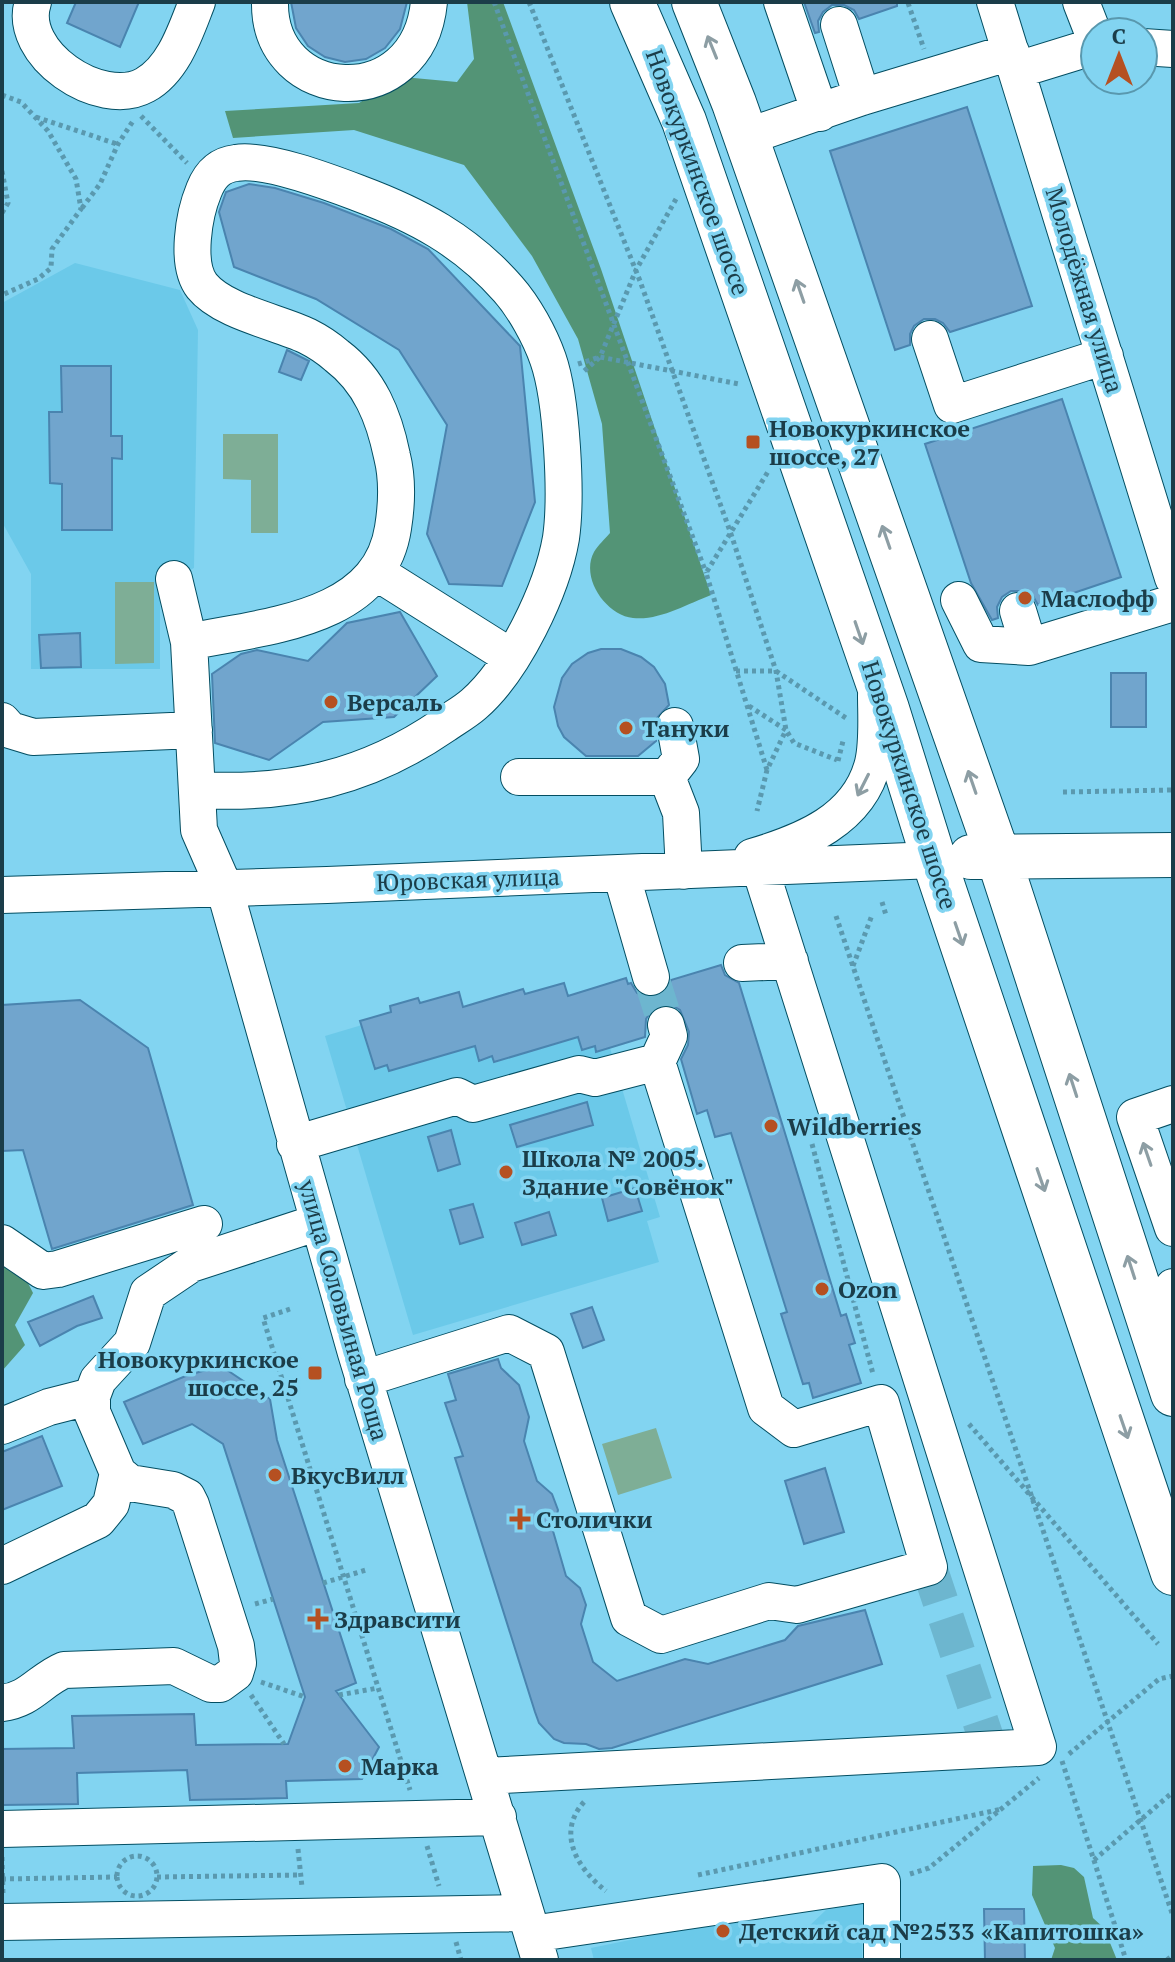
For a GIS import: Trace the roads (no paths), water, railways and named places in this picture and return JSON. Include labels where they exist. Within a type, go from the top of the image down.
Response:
[{"type":"main road","name":"Новокуркинское шоссе","points":[[632,2],[684,121],[876,681],[1173,1573]]},
{"type":"main road","points":[[694,2],[740,120],[998,856],[1173,1394]]},
{"type":"main road","points":[[934,860],[998,856],[1173,855]]},
{"type":"street","points":[[33,2],[29,13],[32,31],[66,73],[104,90],[123,91],[146,85],[160,71],[179,47],[197,2]]},
{"type":"street","points":[[270,2],[270,16],[278,41],[294,62],[317,77],[342,84],[369,82],[393,71],[413,53],[425,29],[429,2]]},
{"type":"street","points":[[782,2],[820,113]]},
{"type":"street","name":"Молодёжная улица","points":[[995,2],[1173,578]]},
{"type":"street","points":[[839,25],[862,97]]},
{"type":"street","points":[[684,121],[695,135],[707,140],[718,139],[726,134],[734,121],[820,113],[933,76],[1079,49]]},
{"type":"street","points":[[189,642],[309,616],[366,585],[384,561],[391,538],[397,477],[387,431],[366,385],[340,358],[308,336],[254,316],[214,296],[200,284],[193,257],[194,222],[207,184],[215,171],[244,161],[287,169],[407,212],[446,233],[509,290],[548,359],[556,397],[564,500],[560,539],[551,577],[535,616],[511,657],[475,703],[424,738],[373,766],[324,782],[222,791],[197,790]]},
{"type":"street","points":[[930,339],[952,405],[1105,356]]},
{"type":"street","points":[[376,572],[511,657]]},
{"type":"street","name":"улица Соловьиная Роща","points":[[174,579],[189,642],[199,830],[224,887],[363,1379],[532,1936]]},
{"type":"street","points":[[959,600],[981,644],[1029,647],[1173,603]]},
{"type":"street","points":[[1018,611],[1029,647]]},
{"type":"street","points":[[667,777],[681,813],[696,870],[775,850],[809,836],[840,817],[853,803],[866,780],[873,761],[876,681]]},
{"type":"street","points":[[2,721],[10,730],[33,737],[194,730]]},
{"type":"street","points":[[667,777],[681,759],[675,726]]},
{"type":"street","points":[[519,777],[667,777]]},
{"type":"street","name":"Юровская улица","points":[[2,895],[934,860]]},
{"type":"street","points":[[485,1776],[1038,1747],[760,868]]},
{"type":"street","points":[[621,873],[651,977]]},
{"type":"street","points":[[742,963],[790,961]]},
{"type":"street","points":[[363,1379],[509,1333],[546,1352],[629,1618],[661,1635],[769,1601],[797,1605],[929,1567],[881,1403],[794,1429],[766,1408],[657,1062],[669,1036],[666,1025]]},
{"type":"street","points":[[295,1144],[457,1096],[473,1104],[579,1074],[595,1078],[657,1062]]},
{"type":"street","points":[[1173,1104],[1135,1117],[1173,1228]]},
{"type":"street","points":[[2,1703],[18,1701],[64,1670],[174,1666],[211,1684],[227,1681],[235,1673],[236,1646],[187,1497],[162,1488],[130,1483],[118,1473],[92,1412],[92,1396],[98,1380],[132,1343],[148,1293],[191,1264],[319,1222]]},
{"type":"street","points":[[2,1243],[43,1271],[204,1224]]},
{"type":"street","points":[[152,1241],[166,1281]]},
{"type":"street","points":[[1154,1337],[1173,1287]]},
{"type":"street","points":[[2,1426],[49,1407],[92,1396]]},
{"type":"street","points":[[2,1566],[98,1520],[111,1504],[118,1473]]},
{"type":"street","points":[[2,1829],[498,1817]]},
{"type":"street","points":[[2,1922],[447,1914],[532,1936],[882,1882],[882,1960]]},
{"type":"tunnel","points":[[651,977],[666,1025]]},
{"type":"tunnel","points":[[929,1567],[990,1750]]},
{"type":"place","name":"Новокуркинское шоссе, 27","points":[[753,442]]},
{"type":"place","name":"Маслофф","points":[[1025,598]]},
{"type":"place","name":"Версаль","points":[[331,702]]},
{"type":"place","name":"Тануки","points":[[626,728]]},
{"type":"place","name":"Wildberries","points":[[771,1126]]},
{"type":"place","name":"Школа № 2005. Здание \"Совёнок\"","points":[[506,1172]]},
{"type":"place","name":"Ozon","points":[[822,1289]]},
{"type":"place","name":"Новокуркинское шоссе, 25","points":[[315,1373]]},
{"type":"place","name":"ВкусВилл","points":[[275,1475]]},
{"type":"place","name":"Столички","points":[[520,1519]]},
{"type":"place","name":"Здравсити","points":[[318,1619]]},
{"type":"place","name":"Марка","points":[[345,1766]]},
{"type":"place","name":"Детский сад №2533 «Капитошка»","points":[[723,1931]]}]
